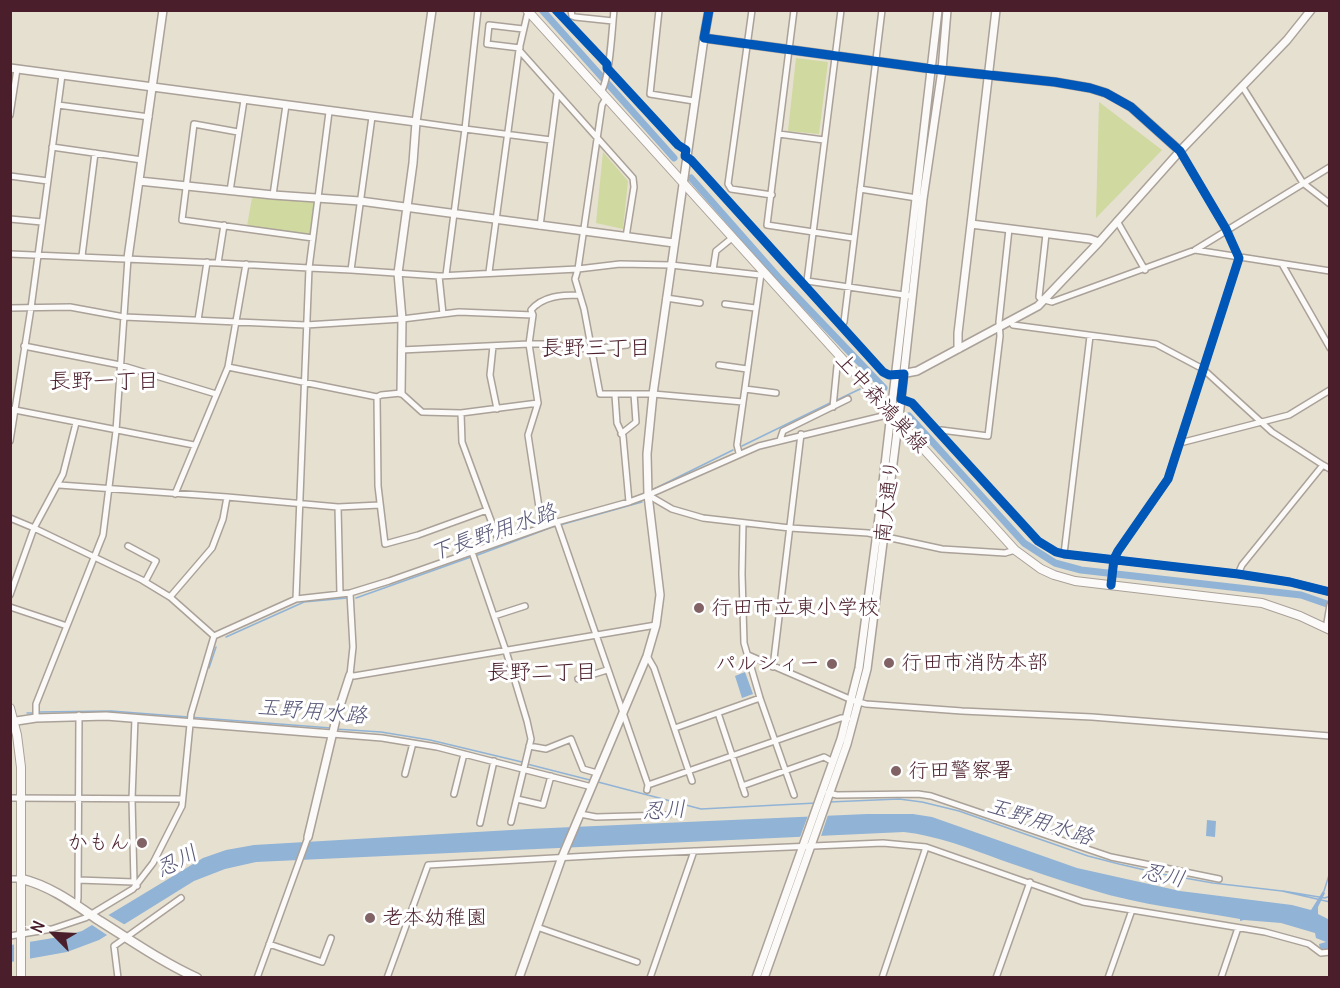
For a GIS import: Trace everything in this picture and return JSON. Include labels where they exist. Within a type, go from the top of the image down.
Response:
[{"type":"main road","name":"上中森鴻巣線","points":[[527,11],[603,92],[762,274],[1015,550],[1032,564],[1054,575],[1075,580],[1111,582],[1262,603],[1300,616],[1328,630]]},
{"type":"main road","points":[[10,708],[21,766],[21,978]]},
{"type":"main road","points":[[22,879],[42,886],[76,905],[169,964],[197,978]]},
{"type":"street","points":[[36,717],[35,708],[103,535],[116,431],[128,258],[163,10]]},
{"type":"street","points":[[401,393],[402,319],[398,273],[432,10]]},
{"type":"street","points":[[443,314],[442,275],[465,129],[478,10]]},
{"type":"street","points":[[571,10],[572,16],[575,17],[613,21]]},
{"type":"street","points":[[614,10],[598,138],[575,279],[600,394],[652,394],[743,402]]},
{"type":"street","points":[[658,10],[650,94],[694,101]]},
{"type":"street","points":[[519,978],[563,856],[647,656],[656,625],[660,595],[648,495],[647,454],[652,394],[709,10]]},
{"type":"street","points":[[752,10],[728,184],[731,189],[772,195]]},
{"type":"street","points":[[794,10],[767,225],[853,238]]},
{"type":"street","points":[[841,10],[805,283],[908,295]]},
{"type":"street","points":[[841,326],[844,322],[882,10]]},
{"type":"street","name":"南大通り","points":[[764,978],[820,807],[827,795],[856,701],[873,625],[895,374],[920,199],[938,10]]},
{"type":"street","name":"南大通り","points":[[920,199],[942,70],[947,10]]},
{"type":"street","points":[[958,349],[959,323],[996,10]]},
{"type":"street","points":[[895,374],[917,372],[1044,301],[1180,151],[1287,40],[1311,10]]},
{"type":"street","points":[[489,272],[519,49],[527,11]]},
{"type":"street","points":[[523,29],[489,25],[488,44],[519,49],[633,178],[634,187],[626,237]]},
{"type":"street","points":[[704,38],[1090,88],[1106,93],[1131,107],[1180,151],[1226,229],[1239,258],[1168,479],[1114,559],[1111,582]]},
{"type":"street","points":[[10,115],[14,68],[551,140]]},
{"type":"street","points":[[10,441],[13,409],[31,308],[62,75]]},
{"type":"street","points":[[1242,86],[1303,183],[1329,204]]},
{"type":"street","points":[[540,226],[557,93]]},
{"type":"street","points":[[230,191],[244,100]]},
{"type":"street","points":[[58,105],[149,117]]},
{"type":"street","points":[[273,195],[286,105]]},
{"type":"street","points":[[296,599],[309,268],[329,112]]},
{"type":"street","points":[[351,270],[372,117]]},
{"type":"street","points":[[238,132],[194,124],[182,220],[313,238]]},
{"type":"street","points":[[779,134],[824,140]]},
{"type":"street","points":[[52,147],[142,160]]},
{"type":"street","points":[[82,256],[95,153]]},
{"type":"street","points":[[1046,234],[1039,297],[1044,301],[1052,302],[1195,250],[1329,167]]},
{"type":"street","points":[[10,176],[48,181]]},
{"type":"street","points":[[139,181],[273,195],[360,201],[674,243]]},
{"type":"street","points":[[860,189],[920,199]]},
{"type":"street","points":[[10,219],[42,222]]},
{"type":"street","points":[[1118,221],[1145,270]]},
{"type":"street","points":[[971,224],[1099,242]]},
{"type":"street","points":[[218,263],[224,225]]},
{"type":"street","points":[[938,432],[942,430],[988,436],[1010,229]]},
{"type":"street","points":[[713,270],[716,251],[732,238]]},
{"type":"street","points":[[1195,250],[1329,271]]},
{"type":"street","points":[[10,255],[128,258],[442,275],[578,269],[620,264],[671,265],[762,274],[755,308],[737,445],[740,453]]},
{"type":"street","points":[[198,320],[207,262]]},
{"type":"street","points":[[175,494],[228,366],[246,264]]},
{"type":"street","points":[[1282,264],[1329,348]]},
{"type":"street","points":[[542,526],[528,435],[538,403],[530,344],[533,315],[531,310],[547,298],[579,295]]},
{"type":"street","name":"南大通り","points":[[880,536],[904,374],[908,295]]},
{"type":"street","points":[[666,298],[699,303]]},
{"type":"street","points":[[725,304],[755,308]]},
{"type":"street","points":[[10,308],[70,307],[124,317],[306,325],[402,319],[459,312],[533,315]]},
{"type":"street","points":[[1011,321],[1013,325],[1155,344],[1203,369],[1272,432],[1329,469]]},
{"type":"street","points":[[1090,336],[1064,554],[1238,574],[1309,585],[1329,592]]},
{"type":"street","points":[[401,350],[530,344],[557,344],[566,348],[591,349],[627,345]]},
{"type":"street","points":[[24,346],[120,365],[216,394]]},
{"type":"street","points":[[493,346],[490,375],[497,409]]},
{"type":"street","points":[[833,404],[837,366],[841,358]]},
{"type":"street","points":[[719,365],[747,369]]},
{"type":"street","points":[[228,366],[377,398],[381,395],[401,393],[422,412],[461,413],[538,403]]},
{"type":"street","points":[[745,389],[776,393]]},
{"type":"street","points":[[1180,443],[1289,415],[1329,390]]},
{"type":"street","points":[[621,434],[636,422],[634,394]]},
{"type":"street","points":[[615,395],[629,502]]},
{"type":"street","points":[[377,398],[380,505],[385,544],[418,535],[487,510]]},
{"type":"street","points":[[780,440],[783,431],[833,404],[848,399]]},
{"type":"street","points":[[13,409],[194,445]]},
{"type":"street","points":[[461,413],[462,442],[499,542]]},
{"type":"street","points":[[10,936],[52,929],[92,915],[136,884],[153,864],[182,806],[190,719],[214,636],[296,599],[350,593],[473,555],[499,542],[542,526],[558,524],[629,502],[740,453],[801,434],[891,414]]},
{"type":"street","points":[[10,595],[34,528],[63,474],[76,423]]},
{"type":"street","points":[[773,667],[801,434]]},
{"type":"street","points":[[1238,574],[1242,565],[1323,465]]},
{"type":"street","points":[[58,485],[227,497],[299,505],[338,507],[380,505]]},
{"type":"street","points":[[648,495],[672,509],[703,518],[880,536],[942,549],[995,553],[1015,550]]},
{"type":"street","points":[[170,597],[212,548],[223,519],[227,497]]},
{"type":"street","points":[[338,507],[340,594]]},
{"type":"street","points":[[10,518],[145,582],[170,597],[214,636]]},
{"type":"street","points":[[743,523],[744,643],[760,698],[794,795]]},
{"type":"street","points":[[558,524],[648,787],[841,718],[848,718]]},
{"type":"street","points":[[128,546],[156,561],[145,582]]},
{"type":"street","points":[[473,555],[506,651],[531,739],[511,822]]},
{"type":"street","points":[[257,978],[308,837],[333,730],[350,675],[353,647],[350,593]]},
{"type":"street","points":[[494,616],[525,606]]},
{"type":"street","points":[[10,607],[67,626]]},
{"type":"street","points":[[1328,630],[1329,608]]},
{"type":"street","points":[[350,675],[359,676],[656,625]]},
{"type":"street","points":[[748,655],[856,701],[962,711],[1092,717],[1329,736]]},
{"type":"street","points":[[647,656],[654,668],[692,781]]},
{"type":"street","points":[[578,679],[607,670]]},
{"type":"street","points":[[675,728],[760,698]]},
{"type":"street","name":"南大通り","points":[[827,795],[833,762],[856,701]]},
{"type":"street","points":[[717,713],[745,794]]},
{"type":"street","points":[[13,722],[36,717],[79,716],[190,719],[333,730],[413,743],[525,766],[592,787]]},
{"type":"street","points":[[76,905],[79,716]]},
{"type":"street","points":[[135,718],[132,799],[136,884]]},
{"type":"street","points":[[529,746],[546,749],[572,739],[582,767],[597,773]]},
{"type":"street","points":[[405,774],[413,743]]},
{"type":"street","points":[[454,794],[464,754]]},
{"type":"street","points":[[742,786],[824,758],[833,762]]},
{"type":"street","points":[[480,823],[494,761]]},
{"type":"street","points":[[517,799],[543,805],[551,776]]},
{"type":"street","points":[[827,795],[918,794],[931,796],[1111,857],[1219,879]]},
{"type":"street","points":[[10,798],[182,799]]},
{"type":"street","points":[[580,814],[596,817],[668,815]]},
{"type":"street","points":[[387,978],[428,865],[808,843],[883,843],[926,847],[1083,902],[1265,932],[1309,944],[1321,952],[1329,952]]},
{"type":"street","name":"南大通り","points":[[756,978],[808,843]]},
{"type":"street","points":[[882,978],[926,847]]},
{"type":"street","points":[[650,978],[694,851]]},
{"type":"street","points":[[10,879],[22,879]]},
{"type":"street","points":[[78,880],[136,884]]},
{"type":"street","points":[[996,978],[1030,882]]},
{"type":"street","points":[[118,978],[114,948],[124,936],[182,898]]},
{"type":"street","points":[[1108,978],[1132,910]]},
{"type":"street","points":[[537,927],[637,962]]},
{"type":"street","points":[[1221,978],[1238,928]]},
{"type":"street","points":[[269,944],[322,962],[331,938]]},
{"type":"green space","points":[[796,58],[828,62],[819,134],[788,131]]},
{"type":"green space","points":[[1099,102],[1162,150],[1096,218]]},
{"type":"green space","points":[[603,152],[628,181],[623,229],[596,223]]},
{"type":"green space","points":[[252,198],[314,201],[310,235],[247,226]]},
{"type":"water","points":[[745,672],[753,694],[742,698],[735,676]]},
{"type":"water","points":[[913,814],[932,817],[1077,868],[1180,891],[1292,905],[1311,910],[1323,891],[1325,893],[1318,907],[1318,914],[1330,920],[1329,949],[1320,950],[1319,944],[1326,942],[1316,938],[1315,933],[1281,923],[1240,921],[1240,919],[1128,900],[1069,883],[953,843],[904,832],[256,862],[225,869],[194,881],[99,940],[67,952],[11,962],[11,945],[82,931],[203,858],[226,850],[254,845],[528,829]]},
{"type":"water","points":[[1207,820],[1216,821],[1215,837],[1206,836]]},
{"type":"pier","points":[[829,812],[820,839],[799,840],[809,813]]},
{"type":"pier","points":[[105,913],[127,926],[110,937],[89,923]]},
{"type":"pier","points":[[30,939],[30,962],[14,965],[14,941]]},
{"type":"waterway","points":[[542,10],[674,158]]},
{"type":"waterway","points":[[691,178],[780,279],[884,388]]},
{"type":"waterway","name":"下長野用水路","points":[[835,401],[860,389]]},
{"type":"waterway","name":"下長野用水路","points":[[742,446],[830,403]]},
{"type":"waterway","points":[[909,416],[1024,543],[1055,563],[1081,570],[1301,595],[1330,605]]},
{"type":"waterway","name":"下長野用水路","points":[[654,489],[733,450]]},
{"type":"waterway","name":"下長野用水路","points":[[560,525],[642,502]]},
{"type":"waterway","name":"下長野用水路","points":[[475,556],[555,526]]},
{"type":"waterway","name":"下長野用水路","points":[[356,598],[471,557]]},
{"type":"waterway","name":"下長野用水路","points":[[226,637],[304,602],[347,598]]},
{"type":"waterway","name":"下長野用水路","points":[[209,668],[216,647]]},
{"type":"waterway","name":"玉野用水路","points":[[39,712],[111,711],[331,728]]},
{"type":"waterway","name":"玉野用水路","points":[[27,713],[34,713]]},
{"type":"waterway","name":"玉野用水路","points":[[335,729],[381,732],[430,740],[522,762]]},
{"type":"waterway","name":"玉野用水路","points":[[527,764],[590,780]]},
{"type":"waterway","name":"玉野用水路","points":[[598,782],[701,809],[816,803]]},
{"type":"waterway","name":"玉野用水路","points":[[829,802],[899,799],[922,802],[959,811],[1088,856],[1119,864],[1213,883],[1282,891],[1330,902]]},
{"type":"waterway","points":[[1324,891],[1330,872]]},
{"type":"waterway","name":"玉野用水路","points":[[1283,891],[1325,898],[1330,896]]},
{"type":"cycle path","points":[[556,10],[678,145],[686,150],[685,156],[883,372],[889,375],[904,374],[901,399],[912,403],[1038,541],[1064,554],[1238,574],[1290,582],[1330,592]]},
{"type":"cycle path","points":[[709,10],[704,38],[1090,88],[1106,93],[1131,107],[1180,151],[1226,229],[1239,258],[1168,479],[1118,551],[1114,559],[1111,585]]},
{"type":"place","name":"行田市立東小学校","points":[[699,608]]},
{"type":"place","name":"行田市消防本部","points":[[889,663]]},
{"type":"place","name":"パルシィー","points":[[832,664]]},
{"type":"place","name":"行田警察署","points":[[896,771]]},
{"type":"place","name":"かもん","points":[[142,843]]},
{"type":"place","name":"老本幼稚園","points":[[370,918]]},
{"type":"district","name":"長野三丁目","points":[[596,349]]},
{"type":"district","name":"長野一丁目","points":[[104,382]]},
{"type":"district","name":"長野二丁目","points":[[542,673]]},
{"type":"water label","name":"忍川","points":[[664,811]]},
{"type":"water label","name":"忍川","points":[[177,862]]},
{"type":"water label","name":"忍川","points":[[1163,876]]}]
